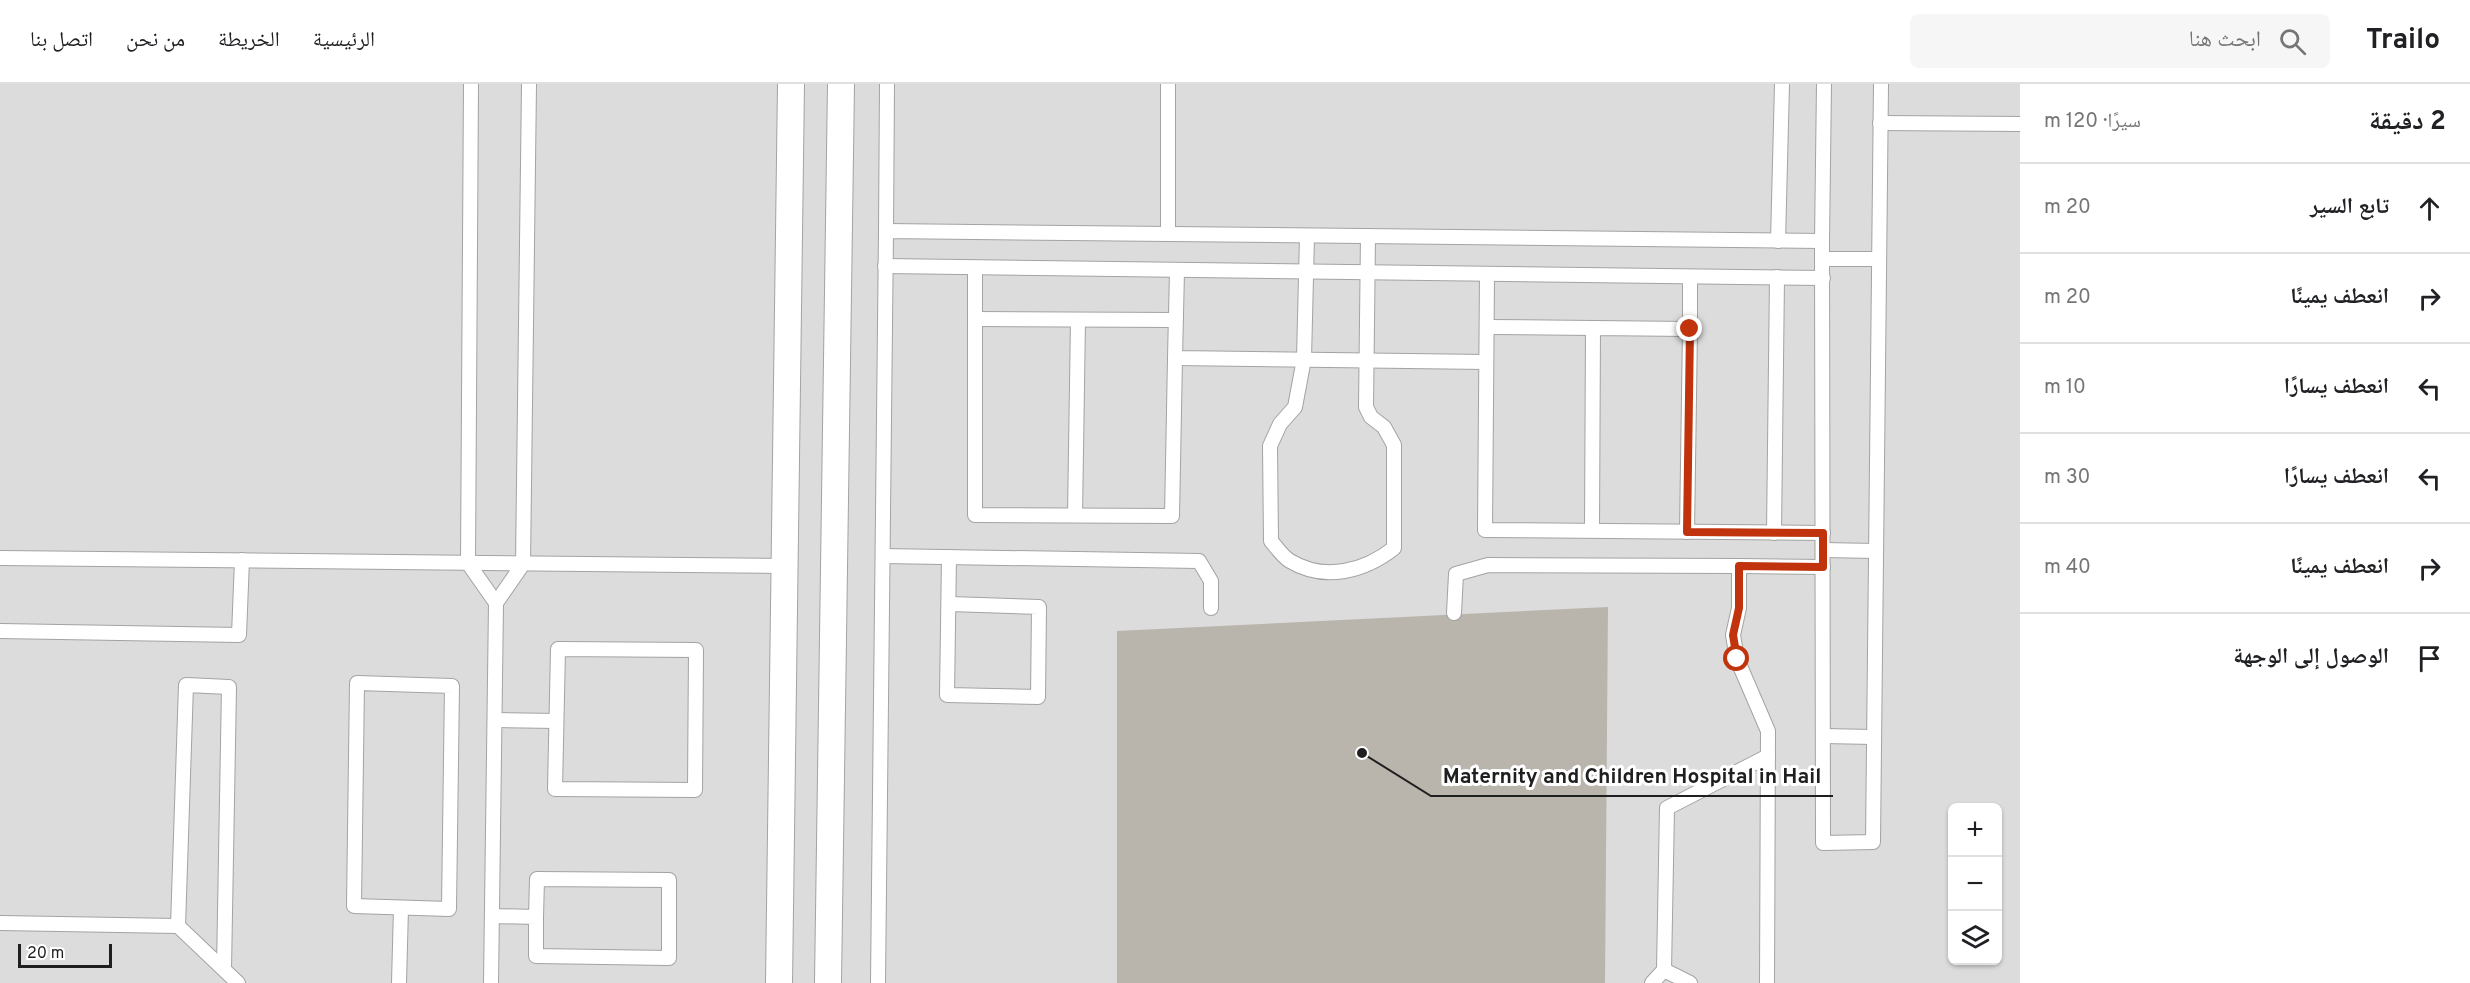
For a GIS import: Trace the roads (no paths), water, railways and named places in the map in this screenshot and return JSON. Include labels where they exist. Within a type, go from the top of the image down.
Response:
[{"type":"street","points":[[779,983],[791,84]]},
{"type":"street","points":[[828,983],[841,84]]},
{"type":"lane","points":[[471,84],[468,563],[495,603],[491,983]]},
{"type":"lane","points":[[495,603],[523,564],[529,84]]},
{"type":"lane","points":[[878,983],[887,84]]},
{"type":"lane","points":[[1168,84],[1168,234]]},
{"type":"lane","points":[[1778,241],[1782,84]]},
{"type":"lane","points":[[1824,84],[1823,843],[1873,842],[1881,84]]},
{"type":"lane","points":[[1880,123],[2020,124]]},
{"type":"lane","points":[[886,231],[1822,241]]},
{"type":"lane","points":[[1307,236],[1304,359],[1295,407],[1280,424],[1270,447],[1271,542],[1290,561],[1314,571],[1352,571],[1378,560],[1394,548],[1394,445],[1384,427],[1371,417],[1366,407],[1368,236]]},
{"type":"lane","points":[[1822,259],[1879,259]]},
{"type":"lane","points":[[885,266],[1366,274],[1823,278]]},
{"type":"lane","points":[[975,268],[975,515],[1172,516],[1176,271]]},
{"type":"lane","points":[[1487,275],[1485,530],[1823,533]]},
{"type":"lane","points":[[1687,532],[1690,277]]},
{"type":"lane","points":[[1774,533],[1777,277]]},
{"type":"lane","points":[[975,319],[1175,320]]},
{"type":"lane","points":[[1075,515],[1078,320]]},
{"type":"lane","points":[[1486,327],[1690,329]]},
{"type":"lane","points":[[1592,530],[1593,328]]},
{"type":"lane","points":[[1175,358],[1486,362]]},
{"type":"lane","points":[[1822,550],[1876,551]]},
{"type":"lane","points":[[883,556],[1199,561],[1211,581],[1211,608]]},
{"type":"lane","points":[[949,557],[947,695],[1038,697],[1039,607],[950,604]]},
{"type":"lane","points":[[0,558],[785,566]]},
{"type":"lane","points":[[0,631],[239,635],[242,560]]},
{"type":"lane","points":[[1454,613],[1456,574],[1488,565],[1823,567]]},
{"type":"lane","points":[[1739,566],[1739,608],[1733,635],[1737,659],[1768,731],[1767,983]]},
{"type":"lane","points":[[558,649],[696,650],[695,790],[555,789],[556,721],[558,649]]},
{"type":"lane","points":[[357,683],[452,686],[449,909],[401,908],[354,906],[357,683]]},
{"type":"lane","points":[[178,926],[186,685],[230,687],[224,969]]},
{"type":"lane","points":[[495,720],[556,721]]},
{"type":"lane","points":[[1823,736],[1874,737]]},
{"type":"lane","points":[[1652,983],[1664,970],[1667,808],[1768,756]]},
{"type":"lane","points":[[537,879],[669,880],[669,958],[536,956],[536,917],[537,879]]},
{"type":"lane","points":[[399,983],[401,908]]},
{"type":"lane","points":[[492,916],[536,917]]},
{"type":"lane","points":[[0,923],[178,926],[238,983]]},
{"type":"lane","points":[[1664,970],[1690,983]]},
{"type":"place","name":"Maternity and Children Hospital in Hail","points":[[1362,753]]}]
